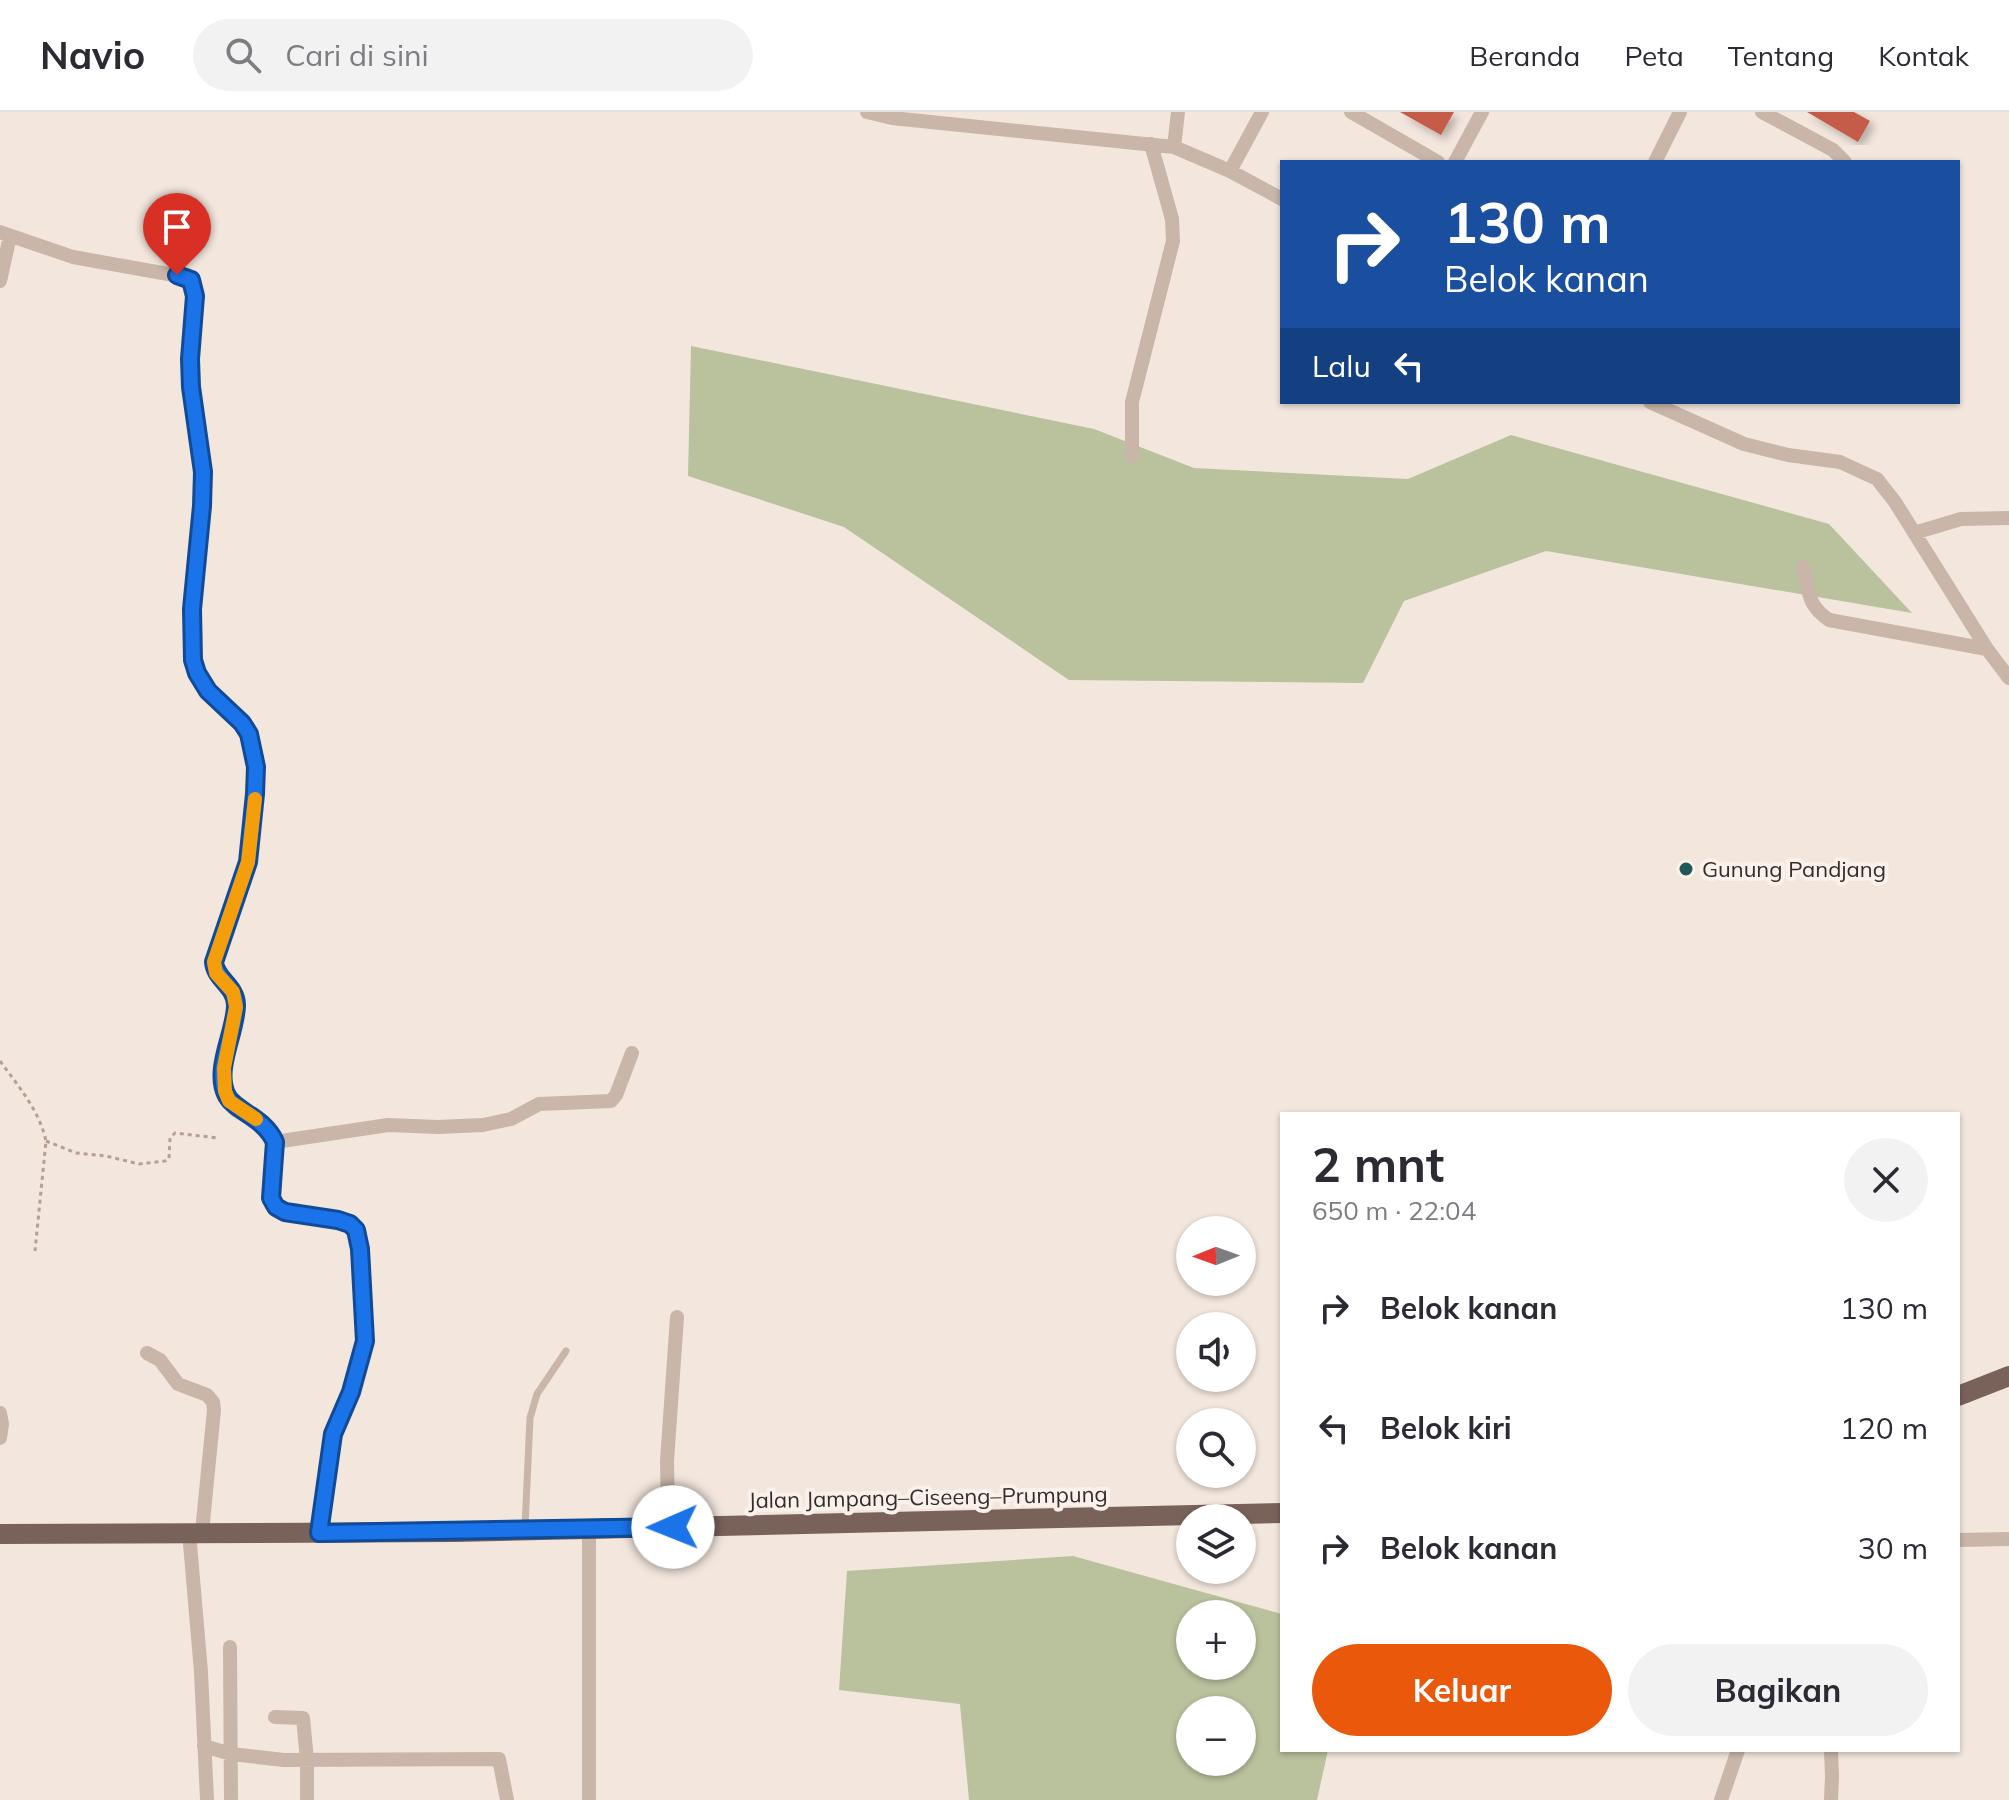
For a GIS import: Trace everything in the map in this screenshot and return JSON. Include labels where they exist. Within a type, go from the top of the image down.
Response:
[{"type":"main road","points":[[1960,1395],[2009,1376]]},
{"type":"main road","name":"Jalan Jampang–Ciseeng–Prumpung","points":[[0,1534],[589,1529],[1280,1513]]},
{"type":"street","points":[[867,112],[892,118],[1174,147],[1230,171],[1280,198]]},
{"type":"street","points":[[1174,147],[1178,112]]},
{"type":"street","points":[[1230,171],[1262,112]]},
{"type":"street","points":[[1351,112],[1435,160]]},
{"type":"street","points":[[1456,160],[1482,112]]},
{"type":"street","points":[[1656,160],[1680,112]]},
{"type":"street","points":[[1762,112],[1833,150],[1843,160]]},
{"type":"street","points":[[1132,456],[1132,402],[1173,241],[1172,219],[1151,144]]},
{"type":"street","points":[[0,281],[5,234],[73,257],[185,277],[194,286],[191,387],[203,472],[192,609],[193,660],[208,691],[242,723],[249,734],[256,767],[248,862],[214,962],[216,973],[233,992],[236,1007],[223,1082],[229,1101],[260,1122],[275,1142],[271,1198],[276,1207],[285,1212],[350,1224],[356,1230],[360,1249],[365,1341],[351,1392],[333,1434],[319,1533]]},
{"type":"street","points":[[1654,404],[1744,444],[1788,455],[1840,462],[1877,479],[2009,678]]},
{"type":"street","points":[[1914,533],[1961,519],[2009,518]]},
{"type":"street","points":[[1803,567],[1816,611],[1829,620],[1987,649]]},
{"type":"street","points":[[275,1142],[388,1125],[483,1125],[511,1119],[539,1104],[611,1101],[632,1053]]},
{"type":"street","points":[[673,1527],[668,1512],[667,1461],[677,1317]]},
{"type":"street","points":[[147,1353],[160,1360],[178,1384],[207,1395],[213,1402],[196,1532],[207,1800]]},
{"type":"street","points":[[0,1413],[0,1438]]},
{"type":"street","points":[[589,1529],[589,1800]]},
{"type":"street","points":[[1960,1540],[2009,1539]]},
{"type":"street","points":[[230,1647],[231,1800]]},
{"type":"street","points":[[275,1717],[303,1718],[307,1800]]},
{"type":"street","points":[[204,1746],[231,1754],[284,1760],[499,1759],[507,1800]]},
{"type":"street","points":[[1721,1800],[1737,1752]]},
{"type":"street","points":[[1831,1752],[1831,1800]]},
{"type":"lane","points":[[525,1530],[530,1418],[537,1394],[566,1351]]},
{"type":"path","points":[[0,1061],[32,1105],[46,1141],[35,1251]]},
{"type":"path","points":[[46,1141],[76,1153],[139,1164],[169,1159],[170,1138],[175,1133],[218,1138]]},
{"type":"green space","points":[[691,346],[1094,429],[1194,468],[1408,479],[1511,435],[1829,524],[1912,613],[1546,551],[1404,601],[1363,683],[1069,680],[844,527],[688,476]]},
{"type":"green space","points":[[1073,1556],[1232,1600],[1176,1600],[1176,1680],[1256,1680],[1256,1607],[1280,1613],[1280,1752],[1328,1752],[1317,1800],[969,1800],[960,1704],[839,1690],[847,1571]]},
{"type":"building","points":[[1400,112],[1454,112],[1441,135]]},
{"type":"building","points":[[1807,112],[1854,112],[1870,121],[1858,142]]},
{"type":"slow traffic","points":[[255,799],[248,862],[215,956],[214,968],[233,992],[236,1007],[224,1068],[225,1091],[229,1101],[256,1119]]},
{"type":"place","name":"Gunung Pandjang","points":[[1686,869]]},
{"type":"route","points":[[177,275],[191,280],[194,286],[191,387],[203,472],[192,609],[193,660],[208,691],[242,723],[249,734],[256,767],[248,862],[214,962],[216,973],[233,992],[236,1007],[223,1082],[229,1101],[260,1122],[275,1142],[271,1198],[276,1207],[285,1212],[350,1224],[356,1230],[360,1249],[365,1341],[351,1392],[333,1434],[319,1533],[673,1527]]}]
